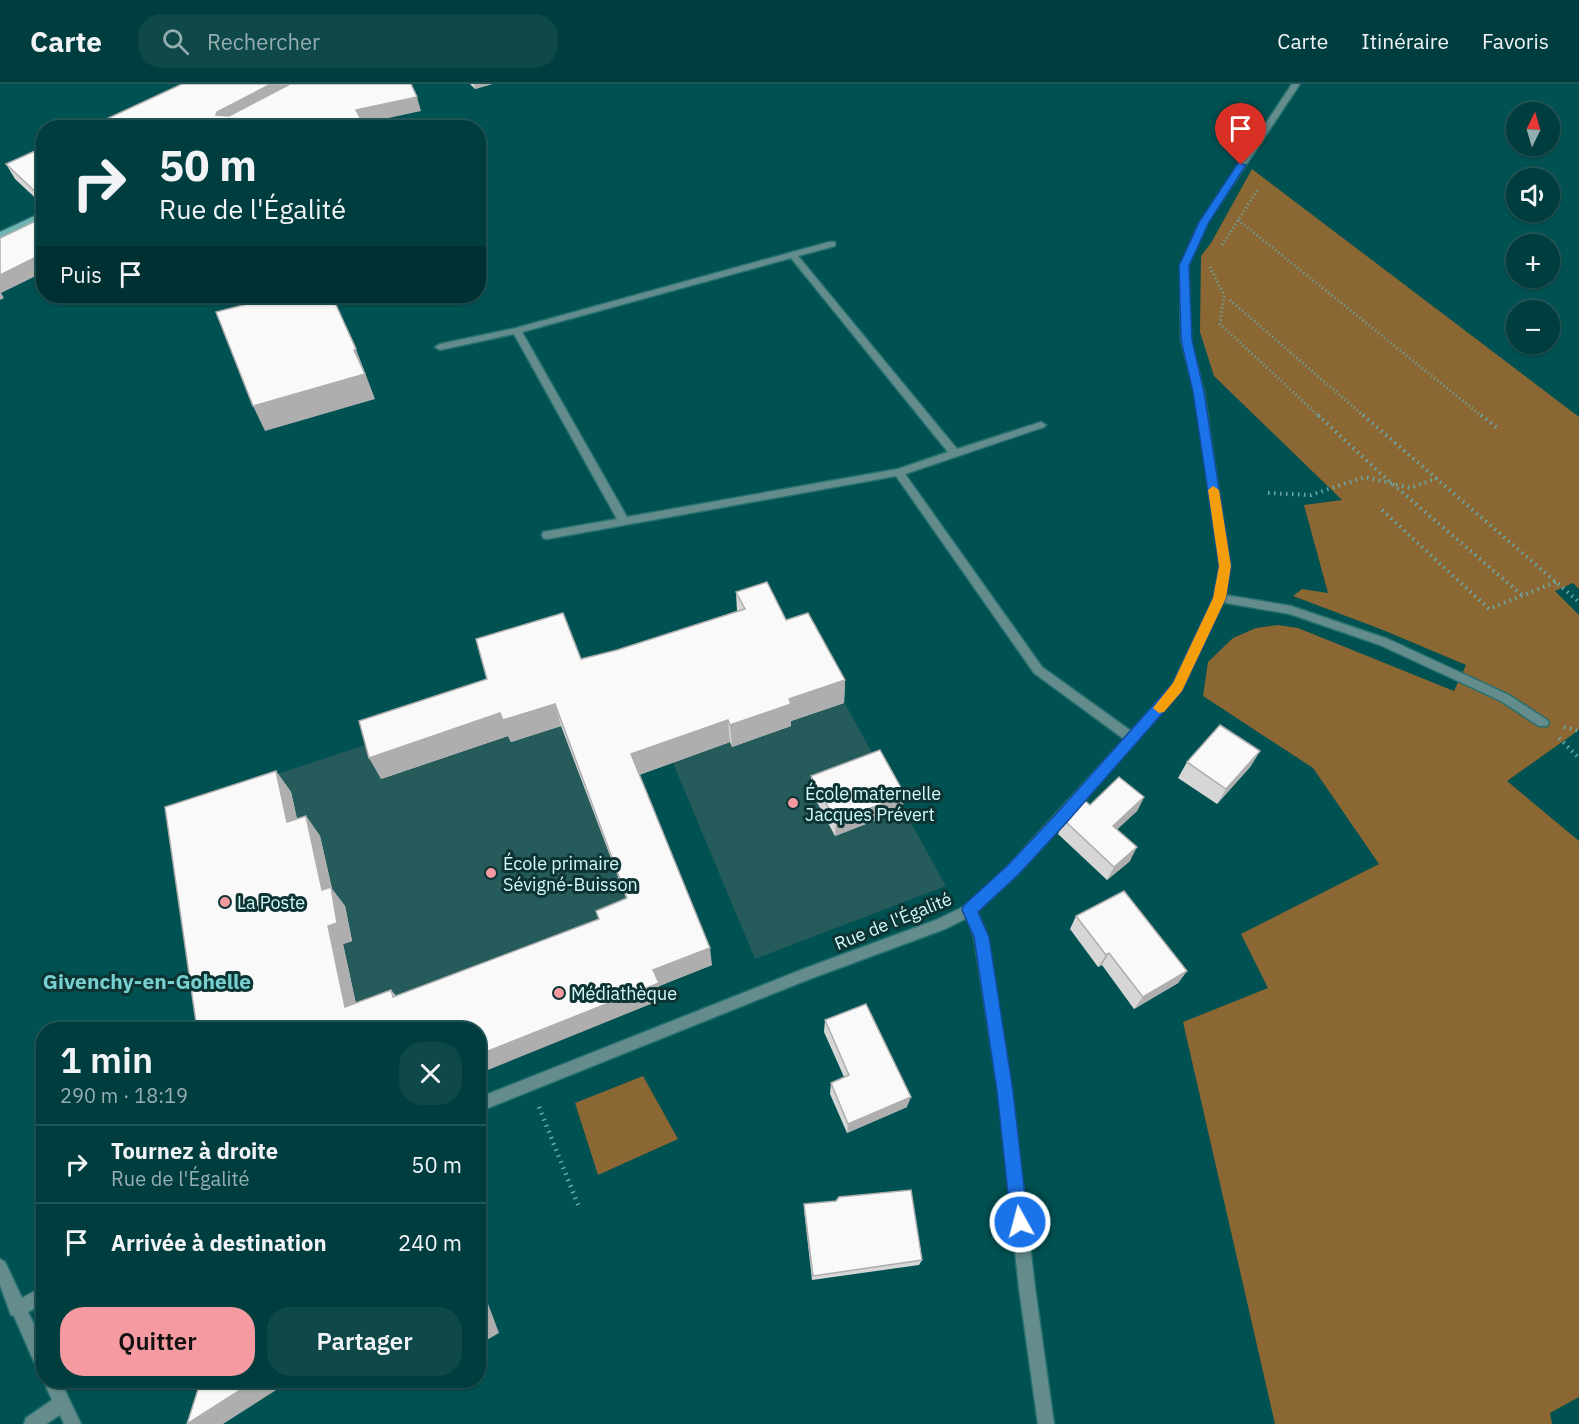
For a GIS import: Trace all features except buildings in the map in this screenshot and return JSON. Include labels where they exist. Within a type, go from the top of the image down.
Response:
[{"type":"street","name":"Rue de l'Égalité","points":[[486,1103],[806,974],[940,925],[970,910],[1013,870],[1178,687],[1219,598],[1225,566],[1199,392],[1186,340],[1184,266],[1204,222],[1296,84]]},
{"type":"street","points":[[0,235],[36,219]]},
{"type":"street","points":[[440,347],[517,331],[832,244]]},
{"type":"street","points":[[793,255],[954,453]]},
{"type":"street","points":[[517,331],[624,521]]},
{"type":"street","points":[[547,535],[899,472],[1041,425]]},
{"type":"street","points":[[899,472],[1038,670],[1132,739]]},
{"type":"street","points":[[1219,598],[1291,610],[1384,642],[1505,698],[1543,723]]},
{"type":"street","points":[[970,910],[981,937],[1005,1091],[1027,1288],[1046,1424]]},
{"type":"street","points":[[0,1267],[36,1348]]},
{"type":"street","points":[[17,1309],[36,1298]]},
{"type":"street","points":[[55,1388],[73,1424]]},
{"type":"street","points":[[32,1424],[62,1403]]},
{"type":"path","points":[[1221,247],[1259,188]]},
{"type":"path","points":[[1238,220],[1497,428]]},
{"type":"path","points":[[1210,265],[1224,295],[1220,324],[1391,482],[1522,595]]},
{"type":"path","points":[[1230,300],[1579,602]]},
{"type":"path","points":[[1268,493],[1311,495],[1365,477],[1410,488],[1437,478]]},
{"type":"path","points":[[1382,510],[1488,609],[1556,582]]},
{"type":"path","points":[[530,1084],[579,1207]]},
{"type":"shaded area","points":[[1252,169],[1579,417],[1579,589],[1573,583],[1555,591],[1579,615],[1579,730],[1507,781],[1579,841],[1579,1397],[1550,1413],[1552,1424],[1275,1424],[1183,1022],[1268,988],[1241,934],[1379,864],[1313,768],[1203,696],[1208,662],[1233,638],[1256,628],[1278,625],[1298,628],[1454,691],[1466,665],[1293,596],[1302,589],[1328,593],[1304,505],[1342,500],[1214,376],[1200,332],[1201,256],[1211,243]]},
{"type":"shaded area","name":"École primaire Sévigné-Buisson","points":[[569,636],[712,965],[658,987],[663,999],[486,1071],[486,1022],[336,1022],[180,806],[496,702]]},
{"type":"shaded area","name":"École maternelle Jacques Prévert","points":[[808,637],[946,886],[755,959],[673,763]]},
{"type":"shaded area","points":[[643,1076],[678,1139],[598,1175],[575,1103]]},
{"type":"slow traffic","points":[[1159,708],[1178,687],[1219,598],[1225,566],[1213,490]]},
{"type":"place","name":"École maternelle Jacques Prévert","points":[[793,803]]},
{"type":"place","name":"École primaire Sévigné-Buisson","points":[[491,873]]},
{"type":"place","name":"La Poste","points":[[225,902]]},
{"type":"place","name":"Médiathèque","points":[[559,993]]},
{"type":"district","name":"Givenchy-en-Gohelle","points":[[147,981]]},
{"type":"route","points":[[1020,1222],[1005,1091],[981,937],[970,910],[1013,870],[1178,687],[1219,598],[1225,566],[1199,392],[1186,340],[1184,266],[1204,222],[1241,165]]}]
